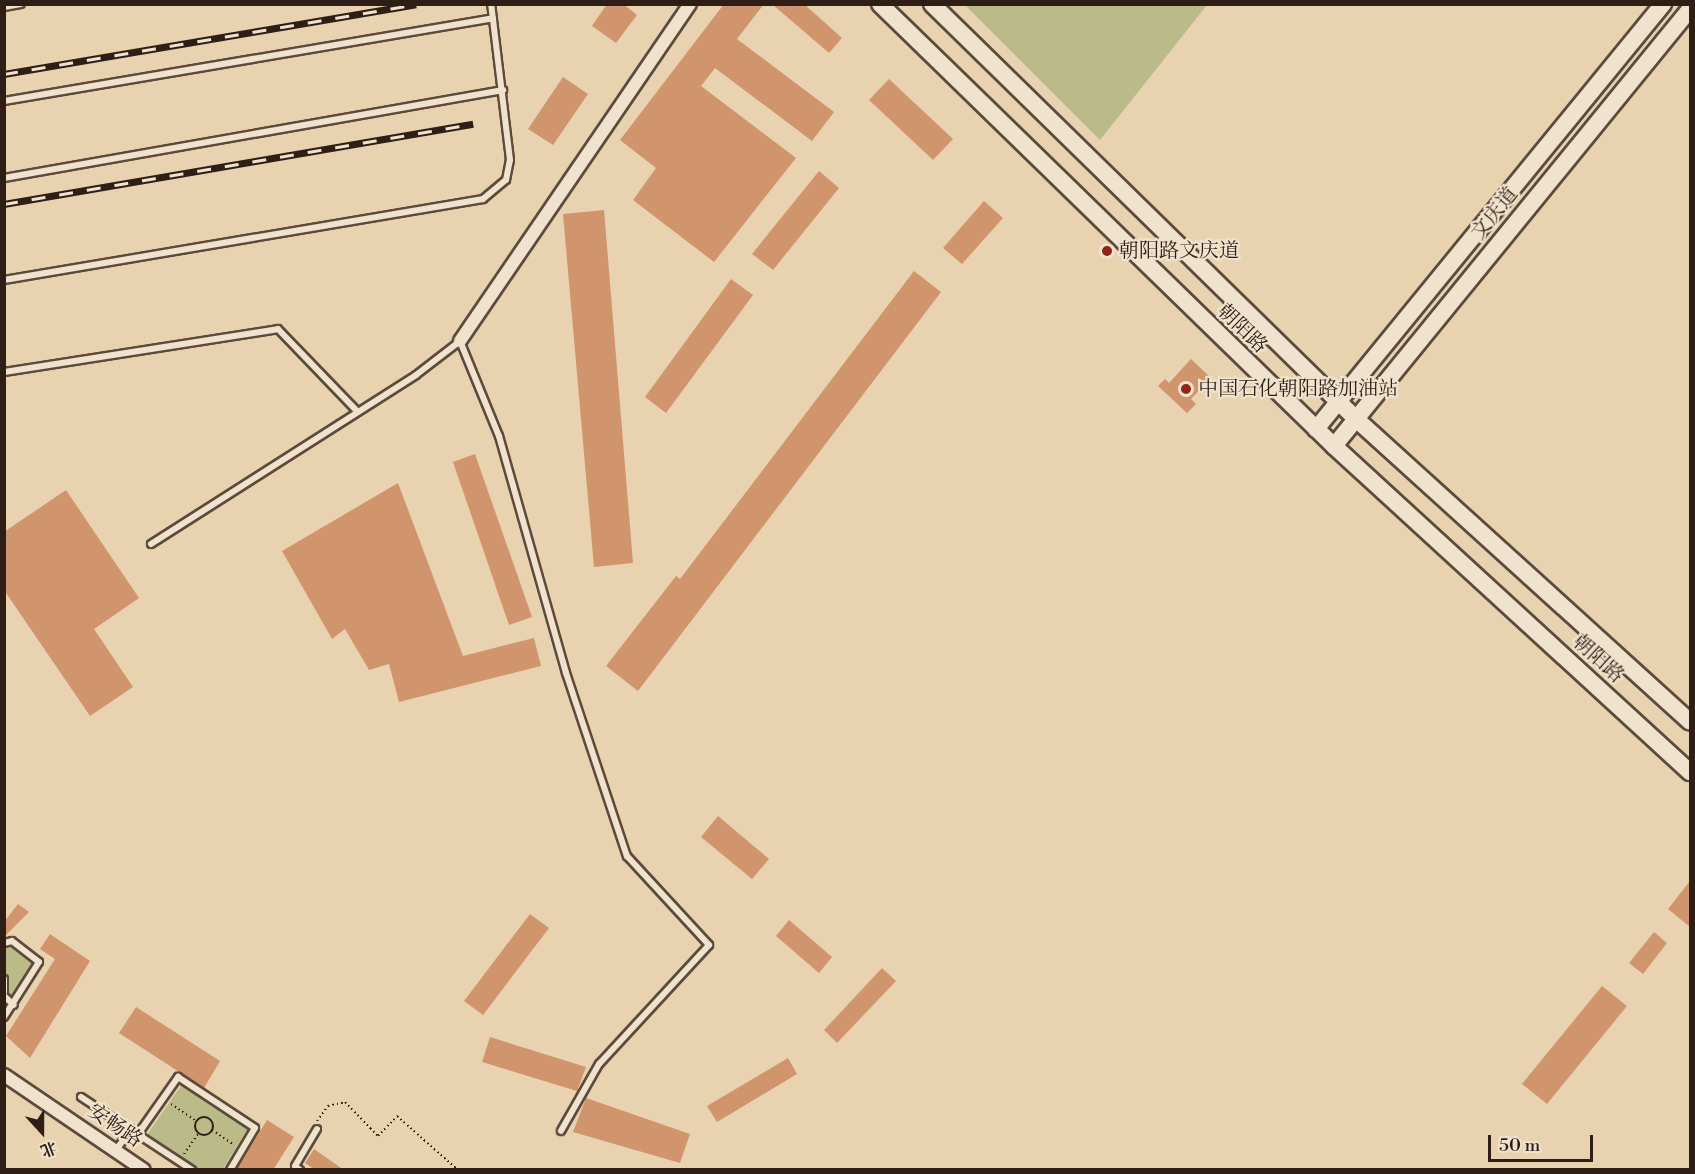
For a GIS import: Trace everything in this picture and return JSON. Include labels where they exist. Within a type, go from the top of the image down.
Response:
[{"type":"main road","name":"朝阳路","points":[[879,4],[1316,429],[1690,772]]},
{"type":"main road","name":"朝阳路","points":[[932,4],[1355,418],[1690,722]]},
{"type":"main road","name":"文庆道","points":[[1316,429],[1663,4]]},
{"type":"main road","name":"文庆道","points":[[1334,446],[1690,9]]},
{"type":"street","points":[[460,341],[690,4]]},
{"type":"street","name":"安畅路","points":[[4,1076],[144,1170]]},
{"type":"lane","points":[[4,7],[21,4]]},
{"type":"lane","points":[[4,280],[483,199],[506,180],[510,160],[492,4]]},
{"type":"lane","points":[[4,101],[493,18]]},
{"type":"lane","points":[[4,178],[503,90]]},
{"type":"lane","points":[[4,372],[278,329],[357,411]]},
{"type":"lane","points":[[151,544],[357,411],[460,341],[499,436],[566,673],[627,856],[710,945],[598,1064],[561,1131]]},
{"type":"lane","points":[[4,943],[12,941],[39,962],[14,1005],[6,1013]]},
{"type":"lane","points":[[4,979],[9,986],[4,994],[14,1005]]},
{"type":"lane","points":[[138,1134],[178,1077],[255,1128],[230,1170]]},
{"type":"lane","points":[[81,1096],[192,1170]]},
{"type":"lane","points":[[300,1170],[295,1166],[317,1129]]},
{"type":"lane","points":[[116,1150],[131,1130]]},
{"type":"path","points":[[164,1099],[196,1121],[198,1133],[179,1161]]},
{"type":"path","points":[[317,1129],[317,1120],[335,1103],[345,1102],[378,1136],[397,1116],[458,1170]]},
{"type":"path","points":[[196,1121],[207,1117],[212,1130],[242,1150]]},
{"type":"path","points":[[198,1133],[212,1130]]},
{"type":"green space","points":[[965,5],[1207,5],[1100,140]]},
{"type":"green space","points":[[10,946],[35,967],[5,1013],[5,949]]},
{"type":"green space","points":[[183,1083],[248,1128],[223,1169],[194,1169],[146,1136]]},
{"type":"building","points":[[607,4],[623,4],[637,15],[616,43],[592,26]]},
{"type":"building","points":[[724,4],[764,4],[737,39],[834,112],[812,141],[715,68],[701,86],[796,158],[714,262],[633,200],[656,168],[620,140]]},
{"type":"building","points":[[772,4],[804,4],[842,38],[829,53]]},
{"type":"building","points":[[563,77],[588,94],[553,145],[528,129]]},
{"type":"building","points":[[889,79],[953,139],[933,160],[869,100]]},
{"type":"building","points":[[819,171],[839,188],[773,270],[752,254]]},
{"type":"building","points":[[984,201],[1003,218],[962,264],[943,248]]},
{"type":"building","points":[[604,210],[633,563],[594,567],[563,214]]},
{"type":"building","points":[[914,271],[941,292],[638,691],[606,666],[676,576],[680,579]]},
{"type":"building","points":[[731,279],[753,295],[666,413],[645,397]]},
{"type":"building","points":[[1191,359],[1211,378],[1191,399],[1196,404],[1187,413],[1158,386],[1165,379],[1169,383]]},
{"type":"building","points":[[475,454],[532,617],[509,625],[453,462]]},
{"type":"building","points":[[398,483],[463,656],[534,638],[541,666],[399,702],[389,664],[369,670],[345,629],[332,639],[282,551]]},
{"type":"building","points":[[66,490],[139,598],[94,629],[133,687],[90,716],[4,590],[4,532]]},
{"type":"building","points":[[718,816],[769,859],[752,879],[701,837]]},
{"type":"building","points":[[1690,881],[1690,927],[1668,909]]},
{"type":"building","points":[[18,904],[29,912],[4,937],[4,922]]},
{"type":"building","points":[[530,914],[549,928],[483,1015],[464,1001]]},
{"type":"building","points":[[789,920],[832,957],[819,973],[776,936]]},
{"type":"building","points":[[1654,932],[1667,943],[1643,974],[1629,963]]},
{"type":"building","points":[[50,934],[90,961],[30,1058],[6,1036],[55,959],[40,949]]},
{"type":"building","points":[[882,968],[896,981],[837,1043],[824,1030]]},
{"type":"building","points":[[1602,986],[1627,1006],[1547,1104],[1522,1084]]},
{"type":"building","points":[[136,1007],[220,1061],[204,1088],[119,1033]]},
{"type":"building","points":[[490,1037],[586,1067],[577,1091],[482,1062]]},
{"type":"building","points":[[788,1058],[797,1074],[717,1122],[707,1106]]},
{"type":"building","points":[[586,1098],[690,1134],[680,1163],[573,1132]]},
{"type":"building","points":[[267,1120],[294,1137],[273,1170],[236,1170]]},
{"type":"building","points":[[314,1149],[344,1170],[315,1170],[305,1163]]},
{"type":"railway","points":[[4,74],[416,4]]},
{"type":"railway","points":[[4,204],[473,124]]},
{"type":"place","name":"朝阳路文庆道","points":[[1107,251]]},
{"type":"place","name":"中国石化朝阳路加油站","points":[[1186,389]]}]
